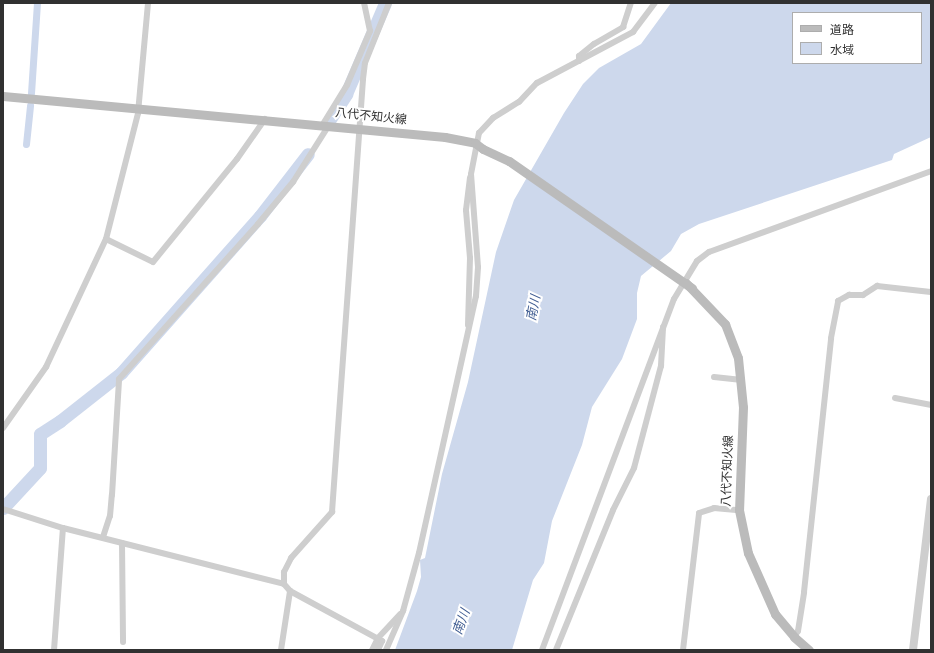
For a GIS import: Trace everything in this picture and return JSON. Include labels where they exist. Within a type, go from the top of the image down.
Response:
[{"type":"main road","name":"八代不知火線","points":[[3,96],[360,128],[445,137],[479,146],[509,161],[692,288]]},
{"type":"main road","name":"八代不知火線","points":[[685,281],[725,324],[734,345],[742,380],[739,510],[744,542],[764,592],[775,614],[794,637],[810,650]]},
{"type":"street","points":[[3,428],[46,368],[106,239],[139,108],[148,3]]},
{"type":"street","points":[[103,537],[110,516],[119,379],[263,218],[293,182],[347,85],[370,31],[364,3]]},
{"type":"street","points":[[284,584],[284,572],[291,558],[332,512],[365,63],[389,3]]},
{"type":"street","points":[[579,61],[579,56],[623,27],[631,3]]},
{"type":"street","points":[[386,650],[403,611],[419,553],[438,459],[476,296],[478,267],[471,174],[479,146],[479,133],[493,118],[519,102],[537,83],[633,32],[655,3]]},
{"type":"street","points":[[106,239],[153,262],[237,159],[265,119]]},
{"type":"street","points":[[542,650],[663,325],[674,299],[697,261],[709,252],[931,171]]},
{"type":"street","points":[[794,637],[798,631],[804,592],[829,351],[838,301],[849,295],[864,296],[877,286],[931,292]]},
{"type":"street","points":[[556,650],[613,510],[634,468],[660,366],[663,325]]},
{"type":"street","points":[[714,377],[742,380]]},
{"type":"street","points":[[895,398],[931,405]]},
{"type":"street","points":[[913,650],[931,499]]},
{"type":"street","points":[[683,650],[700,513],[714,508],[739,510]]},
{"type":"street","points":[[5,510],[62,528],[103,537],[284,584],[290,590],[378,638],[382,641],[378,650]]},
{"type":"street","points":[[54,650],[62,528]]},
{"type":"street","points":[[122,542],[123,642]]},
{"type":"street","points":[[281,650],[290,590]]},
{"type":"street","points":[[372,650],[378,638],[403,611]]},
{"type":"water","name":"南川","points":[[671,3],[931,3],[931,137],[894,154],[892,160],[699,224],[681,234],[671,251],[641,276],[637,293],[637,319],[622,359],[592,407],[582,445],[552,521],[544,563],[533,580],[512,650],[395,650],[421,577],[420,560],[425,558],[442,474],[468,382],[496,252],[514,200],[564,113],[583,84],[599,68],[641,44]]},
{"type":"waterway","points":[[31,93],[37,3]]},
{"type":"waterway","points":[[330,119],[346,94],[385,3]]},
{"type":"waterway","points":[[26,144],[30,105]]},
{"type":"waterway","points":[[3,508],[40,468],[40,434],[60,421],[121,373],[260,216],[308,154]]}]
